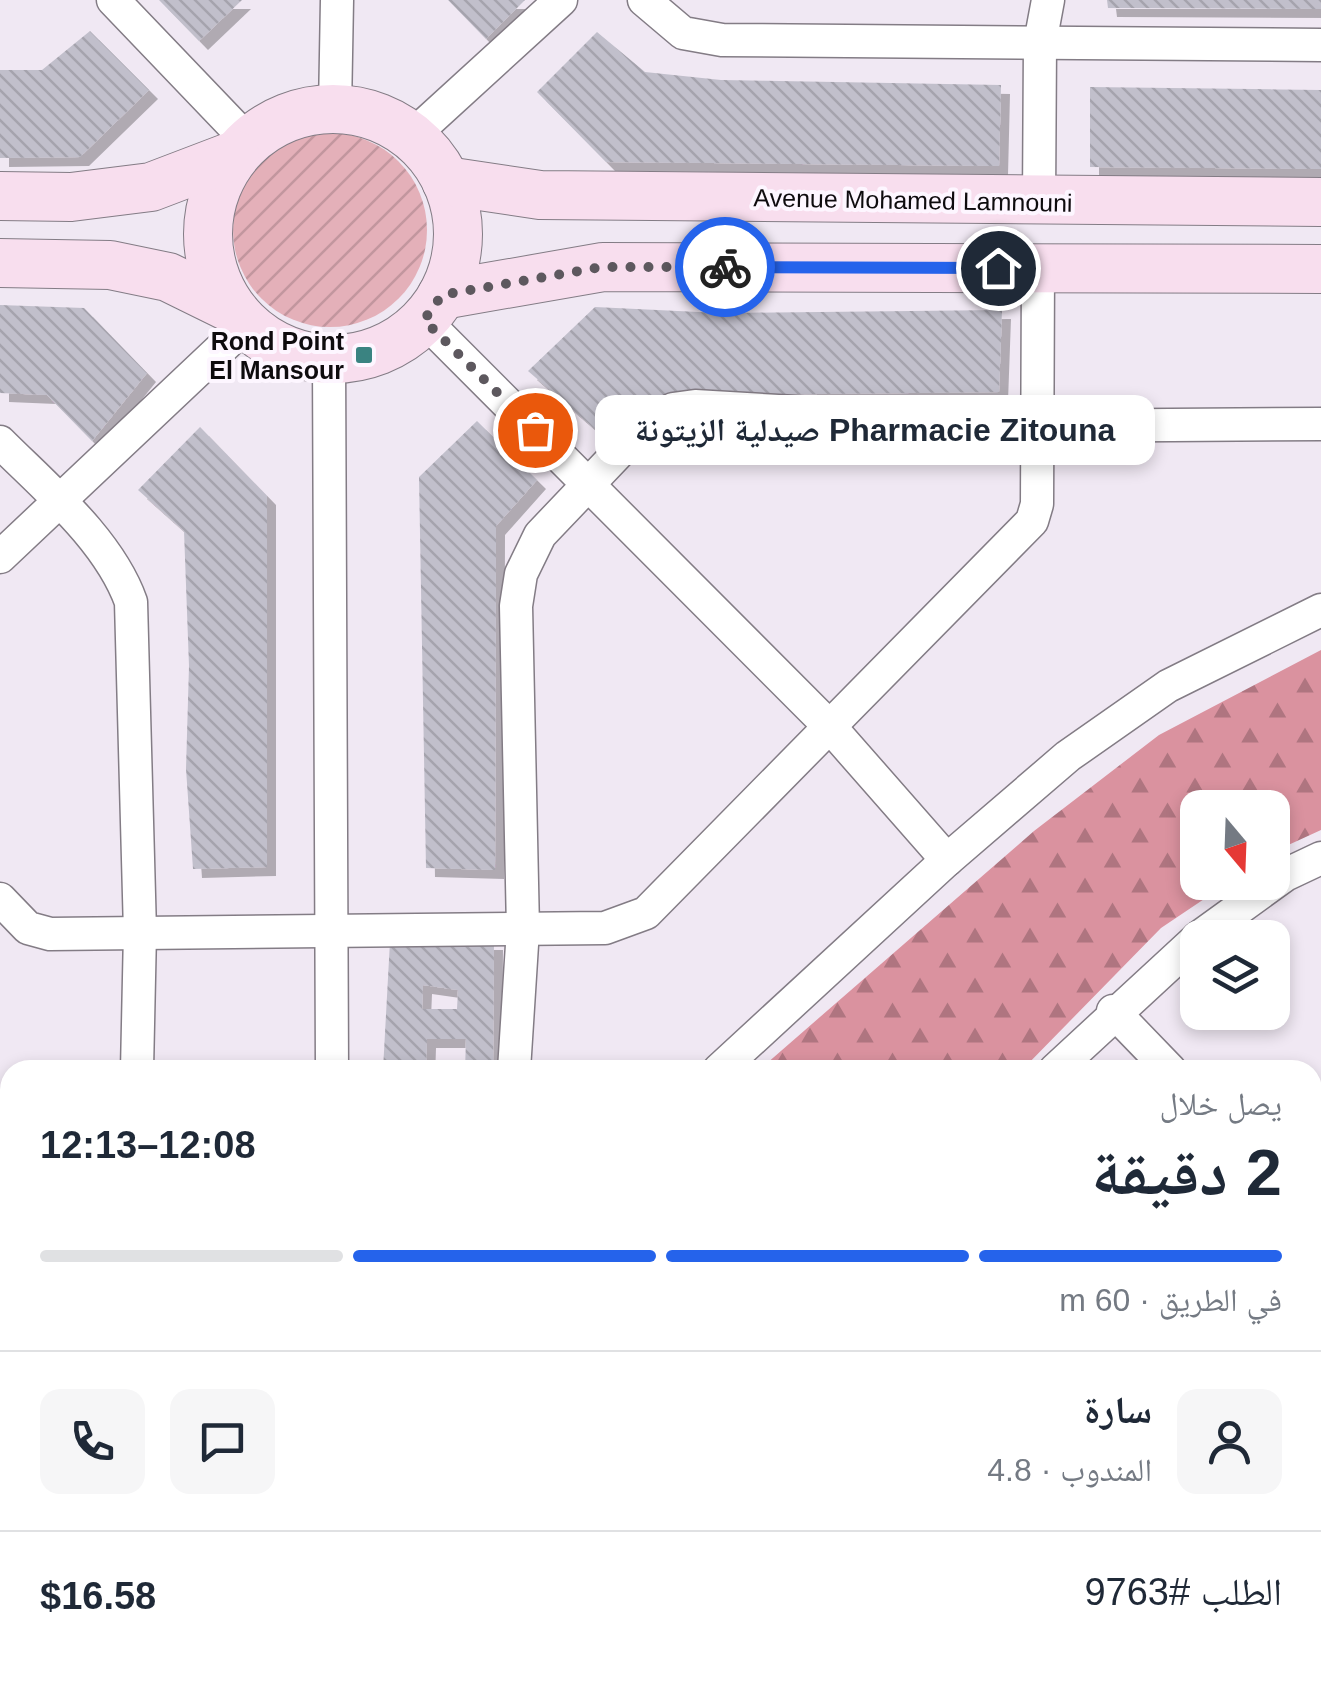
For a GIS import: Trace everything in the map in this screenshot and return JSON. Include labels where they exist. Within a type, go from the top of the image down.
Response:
[{"type":"street","points":[[113,0],[242,148]]},
{"type":"street","points":[[335,109],[337,0]]},
{"type":"street","points":[[412,137],[561,0]]},
{"type":"street","points":[[644,0],[668,25],[702,39],[1321,45]]},
{"type":"street","points":[[1039,202],[1040,42],[1048,0]]},
{"type":"street","points":[[0,196],[71,197],[151,187],[242,148],[289,118],[335,109],[388,122],[412,137],[446,181],[458,238],[433,307],[396,342],[364,355],[330,359],[284,349],[238,316],[168,277],[110,265],[0,263]]},
{"type":"street","points":[[238,316],[212,271],[207,230],[215,191],[242,148]]},
{"type":"street","name":"Avenue Mohamed Lamnouni","points":[[446,181],[540,195],[1321,202]]},
{"type":"street","points":[[433,307],[602,267],[1321,269]]},
{"type":"street","points":[[0,899],[28,928],[39,932],[605,928],[646,912],[832,728],[1032,521],[1036,504],[1038,268]]},
{"type":"street","points":[[433,307],[591,484],[832,728],[947,860]]},
{"type":"street","points":[[0,557],[238,316]]},
{"type":"street","points":[[330,359],[328,930],[332,1060]]},
{"type":"street","points":[[515,1060],[523,929],[518,590],[530,549],[540,534],[641,429],[674,409],[695,406],[1036,426],[1321,424]]},
{"type":"street","points":[[0,442],[58,500],[122,577],[132,602],[140,932],[137,1060]]},
{"type":"street","points":[[730,1060],[947,860],[1068,756],[1168,686],[1321,610]]},
{"type":"street","points":[[1223,920],[1285,875],[1321,858]]},
{"type":"street","points":[[1065,1060],[1180,954]]},
{"type":"street","points":[[1114,1012],[1160,1060]]},
{"type":"green space","points":[[1321,650],[1321,830],[1290,844],[1290,790],[1180,790],[1180,900],[1203,900],[1161,928],[1032,1060],[771,1060],[1034,831],[1159,735]]},
{"type":"shaded area","points":[[330,133],[367,141],[398,162],[419,193],[427,230],[419,267],[398,298],[367,319],[330,327],[293,319],[262,298],[241,267],[233,230],[241,193],[262,162],[293,141]]},
{"type":"building","points":[[159,0],[242,0],[199,41]]},
{"type":"building","points":[[448,0],[525,0],[486,39]]},
{"type":"building","points":[[1107,0],[1321,0],[1321,9],[1108,8]]},
{"type":"building","points":[[90,31],[149,90],[80,157],[0,158],[0,70],[42,70]]},
{"type":"building","points":[[597,32],[645,72],[721,80],[1001,85],[999,166],[606,162],[537,92]]},
{"type":"building","points":[[1090,87],[1321,90],[1321,169],[1090,167]]},
{"type":"building","points":[[0,305],[84,308],[147,373],[92,441],[47,395],[0,393]]},
{"type":"building","points":[[595,307],[719,313],[1002,310],[999,392],[644,396],[602,435],[528,371]]},
{"type":"building","points":[[477,421],[537,480],[496,526],[495,870],[426,868],[419,477]]},
{"type":"building","points":[[200,427],[267,496],[267,867],[193,869],[186,769],[189,666],[184,531],[138,490]]},
{"type":"building","points":[[390,941],[494,941],[493,1060],[465,1060],[466,1039],[427,1039],[426,1060],[384,1060]],"holes":[[[423,985],[458,990],[457,1009],[422,1009]]]},
{"type":"way so far","points":[[535,430],[424,320],[442,295],[512,279],[602,267],[725,267]]},
{"type":"place","name":"Rond Point El Mansour","points":[[364,355]]},
{"type":"place","name":"Pharmacie Zitouna صيدلية الزيتونة","points":[[535,430]]},
{"type":"route","points":[[725,267],[998,268]]}]
